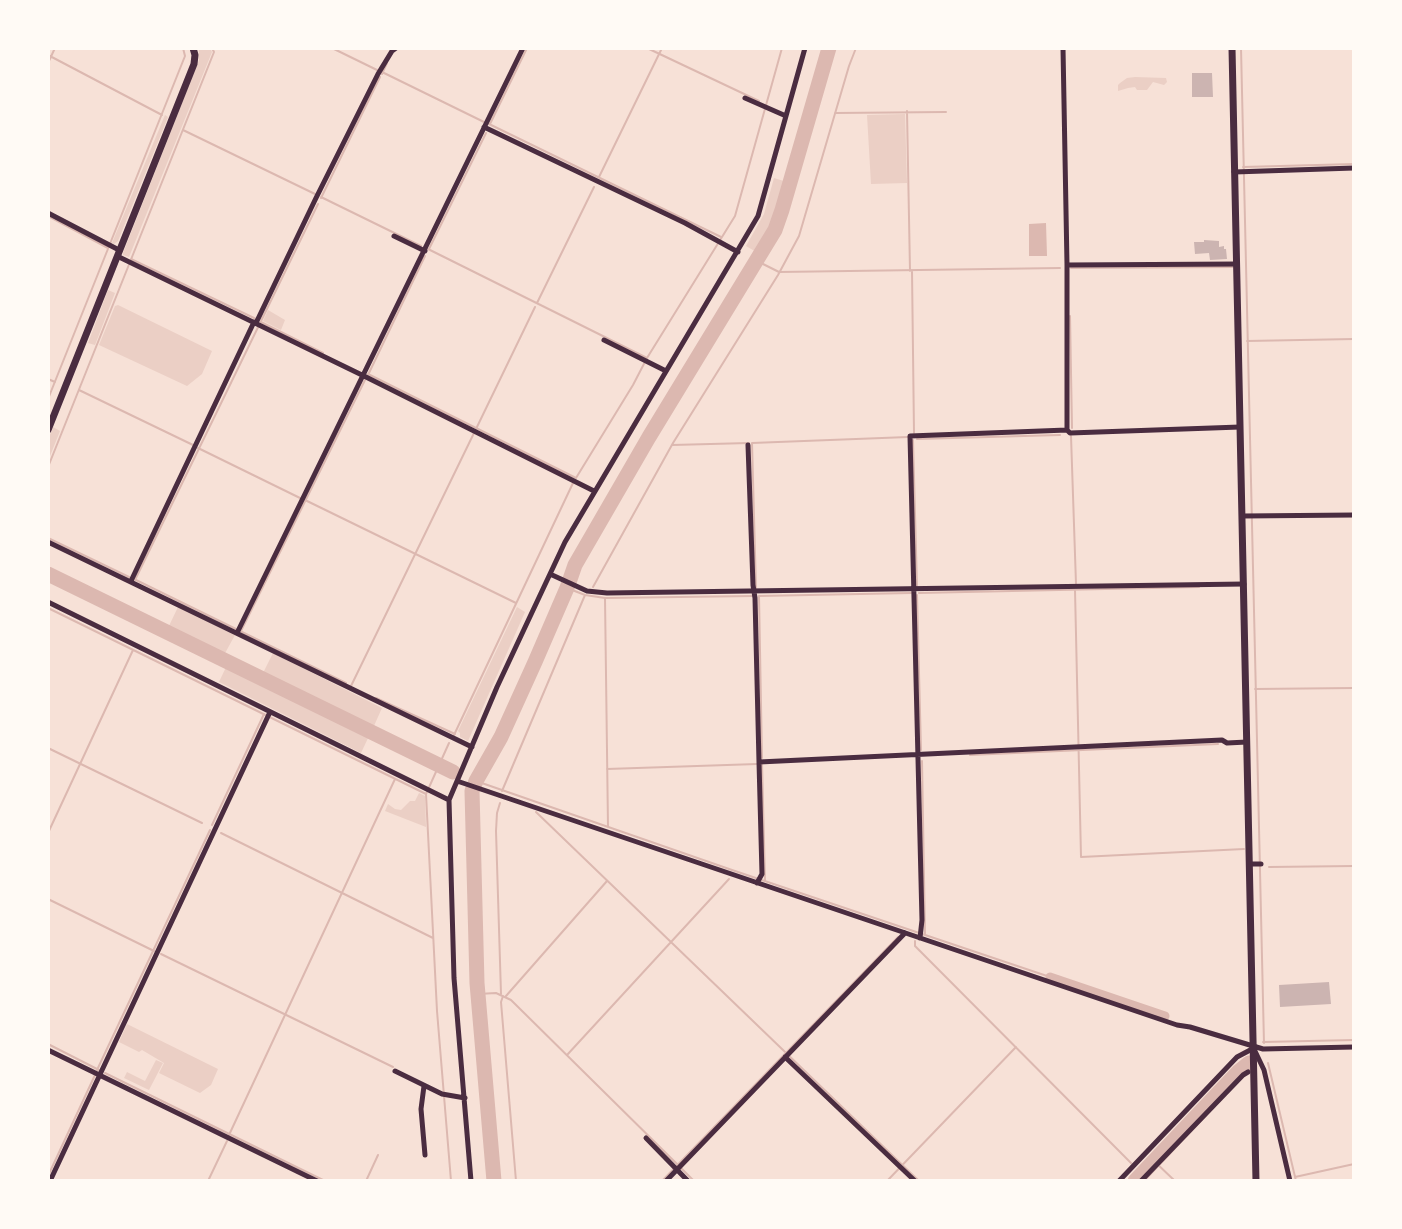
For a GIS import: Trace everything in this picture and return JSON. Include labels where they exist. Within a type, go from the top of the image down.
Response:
[{"type":"street","points":[[48,430],[194,64],[194,48]]},
{"type":"street","points":[[131,581],[316,198],[378,74],[396,48]]},
{"type":"street","points":[[238,631],[523,48]]},
{"type":"street","points":[[471,1181],[454,978],[449,800],[460,782],[497,687],[565,542],[751,230],[762,206],[805,48]]},
{"type":"street","points":[[1063,48],[1067,430]]},
{"type":"street","points":[[1232,48],[1237,172],[1240,427],[1248,516],[1244,584],[1247,742],[1256,864],[1254,1048],[1256,1181]]},
{"type":"street","points":[[745,98],[786,116]]},
{"type":"street","points":[[484,127],[738,252]]},
{"type":"street","points":[[1237,172],[1354,168]]},
{"type":"street","points":[[48,213],[109,245],[127,261],[257,322],[594,491]]},
{"type":"street","points":[[394,236],[424,251]]},
{"type":"street","points":[[1067,265],[1237,264]]},
{"type":"street","points":[[604,340],[666,372]]},
{"type":"street","points":[[920,935],[910,436],[1240,427]]},
{"type":"street","points":[[748,445],[755,592],[759,880]]},
{"type":"street","points":[[1248,516],[1354,514]]},
{"type":"street","points":[[48,542],[238,631],[472,747]]},
{"type":"street","points":[[550,574],[592,592],[607,593],[1244,584]]},
{"type":"street","points":[[48,602],[268,714],[449,800]]},
{"type":"street","points":[[50,1181],[268,714]]},
{"type":"street","points":[[759,763],[1222,740],[1227,743],[1247,742]]},
{"type":"street","points":[[460,782],[759,880],[905,933],[920,935],[1177,1025],[1190,1027],[1254,1048],[1354,1047]]},
{"type":"street","points":[[666,1181],[905,933]]},
{"type":"street","points":[[1119,1181],[1237,1057],[1254,1048]]},
{"type":"street","points":[[1254,1048],[1264,1070],[1290,1181]]},
{"type":"street","points":[[48,1050],[317,1181]]},
{"type":"street","points":[[786,1055],[915,1181]]},
{"type":"street","points":[[395,1071],[424,1086],[465,1098]]},
{"type":"street","points":[[1142,1181],[1248,1072]]},
{"type":"street","points":[[424,1086],[421,1109],[425,1155]]},
{"type":"street","points":[[646,1138],[688,1181]]},
{"type":"shaded area","points":[[199,48],[210,48],[212,52],[129,257],[123,255],[199,60]]},
{"type":"shaded area","points":[[1127,78],[1166,78],[1167,82],[1164,85],[1153,82],[1147,90],[1137,90],[1135,87],[1118,91],[1120,83]]},
{"type":"shaded area","points":[[905,114],[907,183],[871,184],[867,115]]},
{"type":"shaded area","points":[[165,115],[168,117],[118,241],[114,244],[112,243]]},
{"type":"shaded area","points":[[774,178],[787,182],[778,214],[758,253],[746,246],[764,214]]},
{"type":"shaded area","points":[[1046,223],[1047,256],[1029,256],[1029,224]]},
{"type":"shaded area","points":[[108,290],[115,293],[95,345],[88,343]]},
{"type":"shaded area","points":[[118,305],[212,351],[202,374],[187,386],[99,345],[115,306]]},
{"type":"shaded area","points":[[268,310],[285,320],[281,330],[263,321]]},
{"type":"shaded area","points":[[53,427],[60,431],[48,461],[48,440]]},
{"type":"shaded area","points":[[178,607],[235,635],[224,655],[168,628]]},
{"type":"shaded area","points":[[517,607],[525,612],[468,741],[460,737],[458,731]]},
{"type":"shaded area","points":[[273,653],[382,708],[373,728],[262,675]]},
{"type":"shaded area","points":[[227,665],[369,736],[361,753],[219,682]]},
{"type":"shaded area","points":[[419,793],[425,796],[426,827],[385,811],[388,804],[401,810],[410,801],[415,801]]},
{"type":"shaded area","points":[[127,1024],[218,1069],[211,1085],[200,1093],[159,1073],[164,1063],[142,1050],[139,1052],[119,1042]]},
{"type":"shaded area","points":[[156,1060],[163,1063],[149,1090],[124,1078],[127,1072],[145,1081]]},
{"type":"building","points":[[1192,73],[1212,73],[1213,97],[1192,97]]},
{"type":"building","points":[[1204,240],[1219,241],[1219,247],[1224,246],[1226,249],[1227,259],[1210,260],[1209,253],[1195,254],[1194,242],[1204,242]]},
{"type":"building","points":[[1329,982],[1331,1004],[1280,1007],[1279,985]]},
{"type":"waterway","points":[[48,63],[55,48]]},
{"type":"waterway","points":[[48,399],[185,56],[183,48]]},
{"type":"waterway","points":[[48,467],[214,52],[212,48]]},
{"type":"waterway","points":[[332,48],[377,70]]},
{"type":"waterway","points":[[490,124],[527,48]]},
{"type":"waterway","points":[[647,48],[759,101]]},
{"type":"waterway","points":[[599,177],[662,48]]},
{"type":"waterway","points":[[576,478],[735,216],[782,48]]},
{"type":"waterway","points":[[494,1181],[477,983],[472,791],[501,737],[575,565],[649,437],[775,230],[829,48]]},
{"type":"waterway","points":[[593,587],[673,443],[778,275],[799,236],[856,48]]},
{"type":"waterway","points":[[1241,48],[1264,1043]]},
{"type":"waterway","points":[[48,55],[162,115]]},
{"type":"waterway","points":[[382,74],[387,63]]},
{"type":"waterway","points":[[382,72],[484,122]]},
{"type":"waterway","points":[[321,198],[380,77]]},
{"type":"waterway","points":[[907,111],[910,271]]},
{"type":"waterway","points":[[835,113],[946,112]]},
{"type":"waterway","points":[[489,124],[721,237]]},
{"type":"waterway","points":[[183,130],[315,194]]},
{"type":"waterway","points":[[429,249],[486,133]]},
{"type":"waterway","points":[[1243,167],[1354,164]]},
{"type":"waterway","points":[[537,303],[594,187]]},
{"type":"waterway","points":[[321,197],[421,246]]},
{"type":"waterway","points":[[135,580],[318,204]]},
{"type":"waterway","points":[[48,216],[108,248]]},
{"type":"waterway","points":[[428,249],[647,358]]},
{"type":"waterway","points":[[368,375],[425,256]]},
{"type":"waterway","points":[[131,259],[256,319]]},
{"type":"waterway","points":[[757,261],[779,272],[1060,268]]},
{"type":"waterway","points":[[1071,268],[1233,267]]},
{"type":"waterway","points":[[912,271],[914,433]]},
{"type":"waterway","points":[[476,429],[535,307]]},
{"type":"waterway","points":[[1070,316],[1072,428]]},
{"type":"waterway","points":[[261,322],[323,353]]},
{"type":"waterway","points":[[1247,341],[1354,339]]},
{"type":"waterway","points":[[368,374],[576,478]]},
{"type":"waterway","points":[[48,379],[55,382]]},
{"type":"waterway","points":[[241,631],[365,380]]},
{"type":"waterway","points":[[79,390],[193,445]]},
{"type":"waterway","points":[[351,686],[474,433]]},
{"type":"waterway","points":[[917,439],[1060,435]]},
{"type":"waterway","points":[[1071,436],[1076,584]]},
{"type":"waterway","points":[[756,589],[752,443],[908,437]]},
{"type":"waterway","points":[[913,440],[917,587]]},
{"type":"waterway","points":[[672,445],[749,443]]},
{"type":"waterway","points":[[198,448],[300,498]]},
{"type":"waterway","points":[[454,735],[573,483]]},
{"type":"waterway","points":[[305,500],[516,603]]},
{"type":"waterway","points":[[48,538],[129,577]]},
{"type":"waterway","points":[[48,574],[453,772]]},
{"type":"waterway","points":[[136,580],[346,683]]},
{"type":"waterway","points":[[919,593],[1199,587]]},
{"type":"waterway","points":[[567,588],[585,595],[605,598],[753,596]]},
{"type":"waterway","points":[[1075,590],[1081,857],[1244,849]]},
{"type":"waterway","points":[[762,758],[759,596],[911,593]]},
{"type":"waterway","points":[[502,791],[585,595]]},
{"type":"waterway","points":[[917,595],[921,750]]},
{"type":"waterway","points":[[605,598],[608,827]]},
{"type":"waterway","points":[[48,608],[426,794]]},
{"type":"waterway","points":[[48,833],[133,650]]},
{"type":"waterway","points":[[1255,689],[1354,688]]},
{"type":"waterway","points":[[376,698],[455,734]]},
{"type":"waterway","points":[[212,825],[264,714]]},
{"type":"waterway","points":[[449,743],[426,794],[437,1011],[451,1181]]},
{"type":"waterway","points":[[970,755],[1218,744]]},
{"type":"waterway","points":[[48,748],[202,823]]},
{"type":"waterway","points":[[922,761],[925,935]]},
{"type":"waterway","points":[[762,763],[765,881]]},
{"type":"waterway","points":[[607,769],[757,764]]},
{"type":"waterway","points":[[229,1135],[395,779]]},
{"type":"waterway","points":[[476,781],[1050,977]]},
{"type":"waterway","points":[[500,803],[496,831],[501,994]]},
{"type":"waterway","points":[[536,812],[919,1181]]},
{"type":"waterway","points":[[97,1070],[210,830]]},
{"type":"waterway","points":[[221,833],[433,938]]},
{"type":"waterway","points":[[1269,867],[1354,866]]},
{"type":"waterway","points":[[567,1055],[729,879]]},
{"type":"waterway","points":[[506,996],[607,881]]},
{"type":"waterway","points":[[48,899],[154,951]]},
{"type":"waterway","points":[[662,1181],[898,937]]},
{"type":"waterway","points":[[915,941],[915,946],[1131,1163]]},
{"type":"waterway","points":[[161,954],[393,1067]]},
{"type":"waterway","points":[[1050,977],[1165,1016]]},
{"type":"waterway","points":[[478,994],[496,993],[511,1000],[677,1164]]},
{"type":"waterway","points":[[503,996],[501,1002],[516,1181]]},
{"type":"waterway","points":[[1263,1042],[1354,1040]]},
{"type":"waterway","points":[[48,1044],[99,1070]]},
{"type":"waterway","points":[[887,1181],[1016,1047]]},
{"type":"waterway","points":[[1135,1181],[1249,1063]]},
{"type":"waterway","points":[[1268,1063],[1296,1181]]},
{"type":"waterway","points":[[105,1073],[325,1181]]},
{"type":"waterway","points":[[48,1176],[95,1075]]},
{"type":"waterway","points":[[208,1181],[227,1141]]},
{"type":"waterway","points":[[366,1181],[378,1155]]},
{"type":"waterway","points":[[1154,1161],[1175,1181]]},
{"type":"waterway","points":[[1295,1177],[1354,1164]]},
{"type":"waterway","points":[[681,1168],[694,1181]]}]
